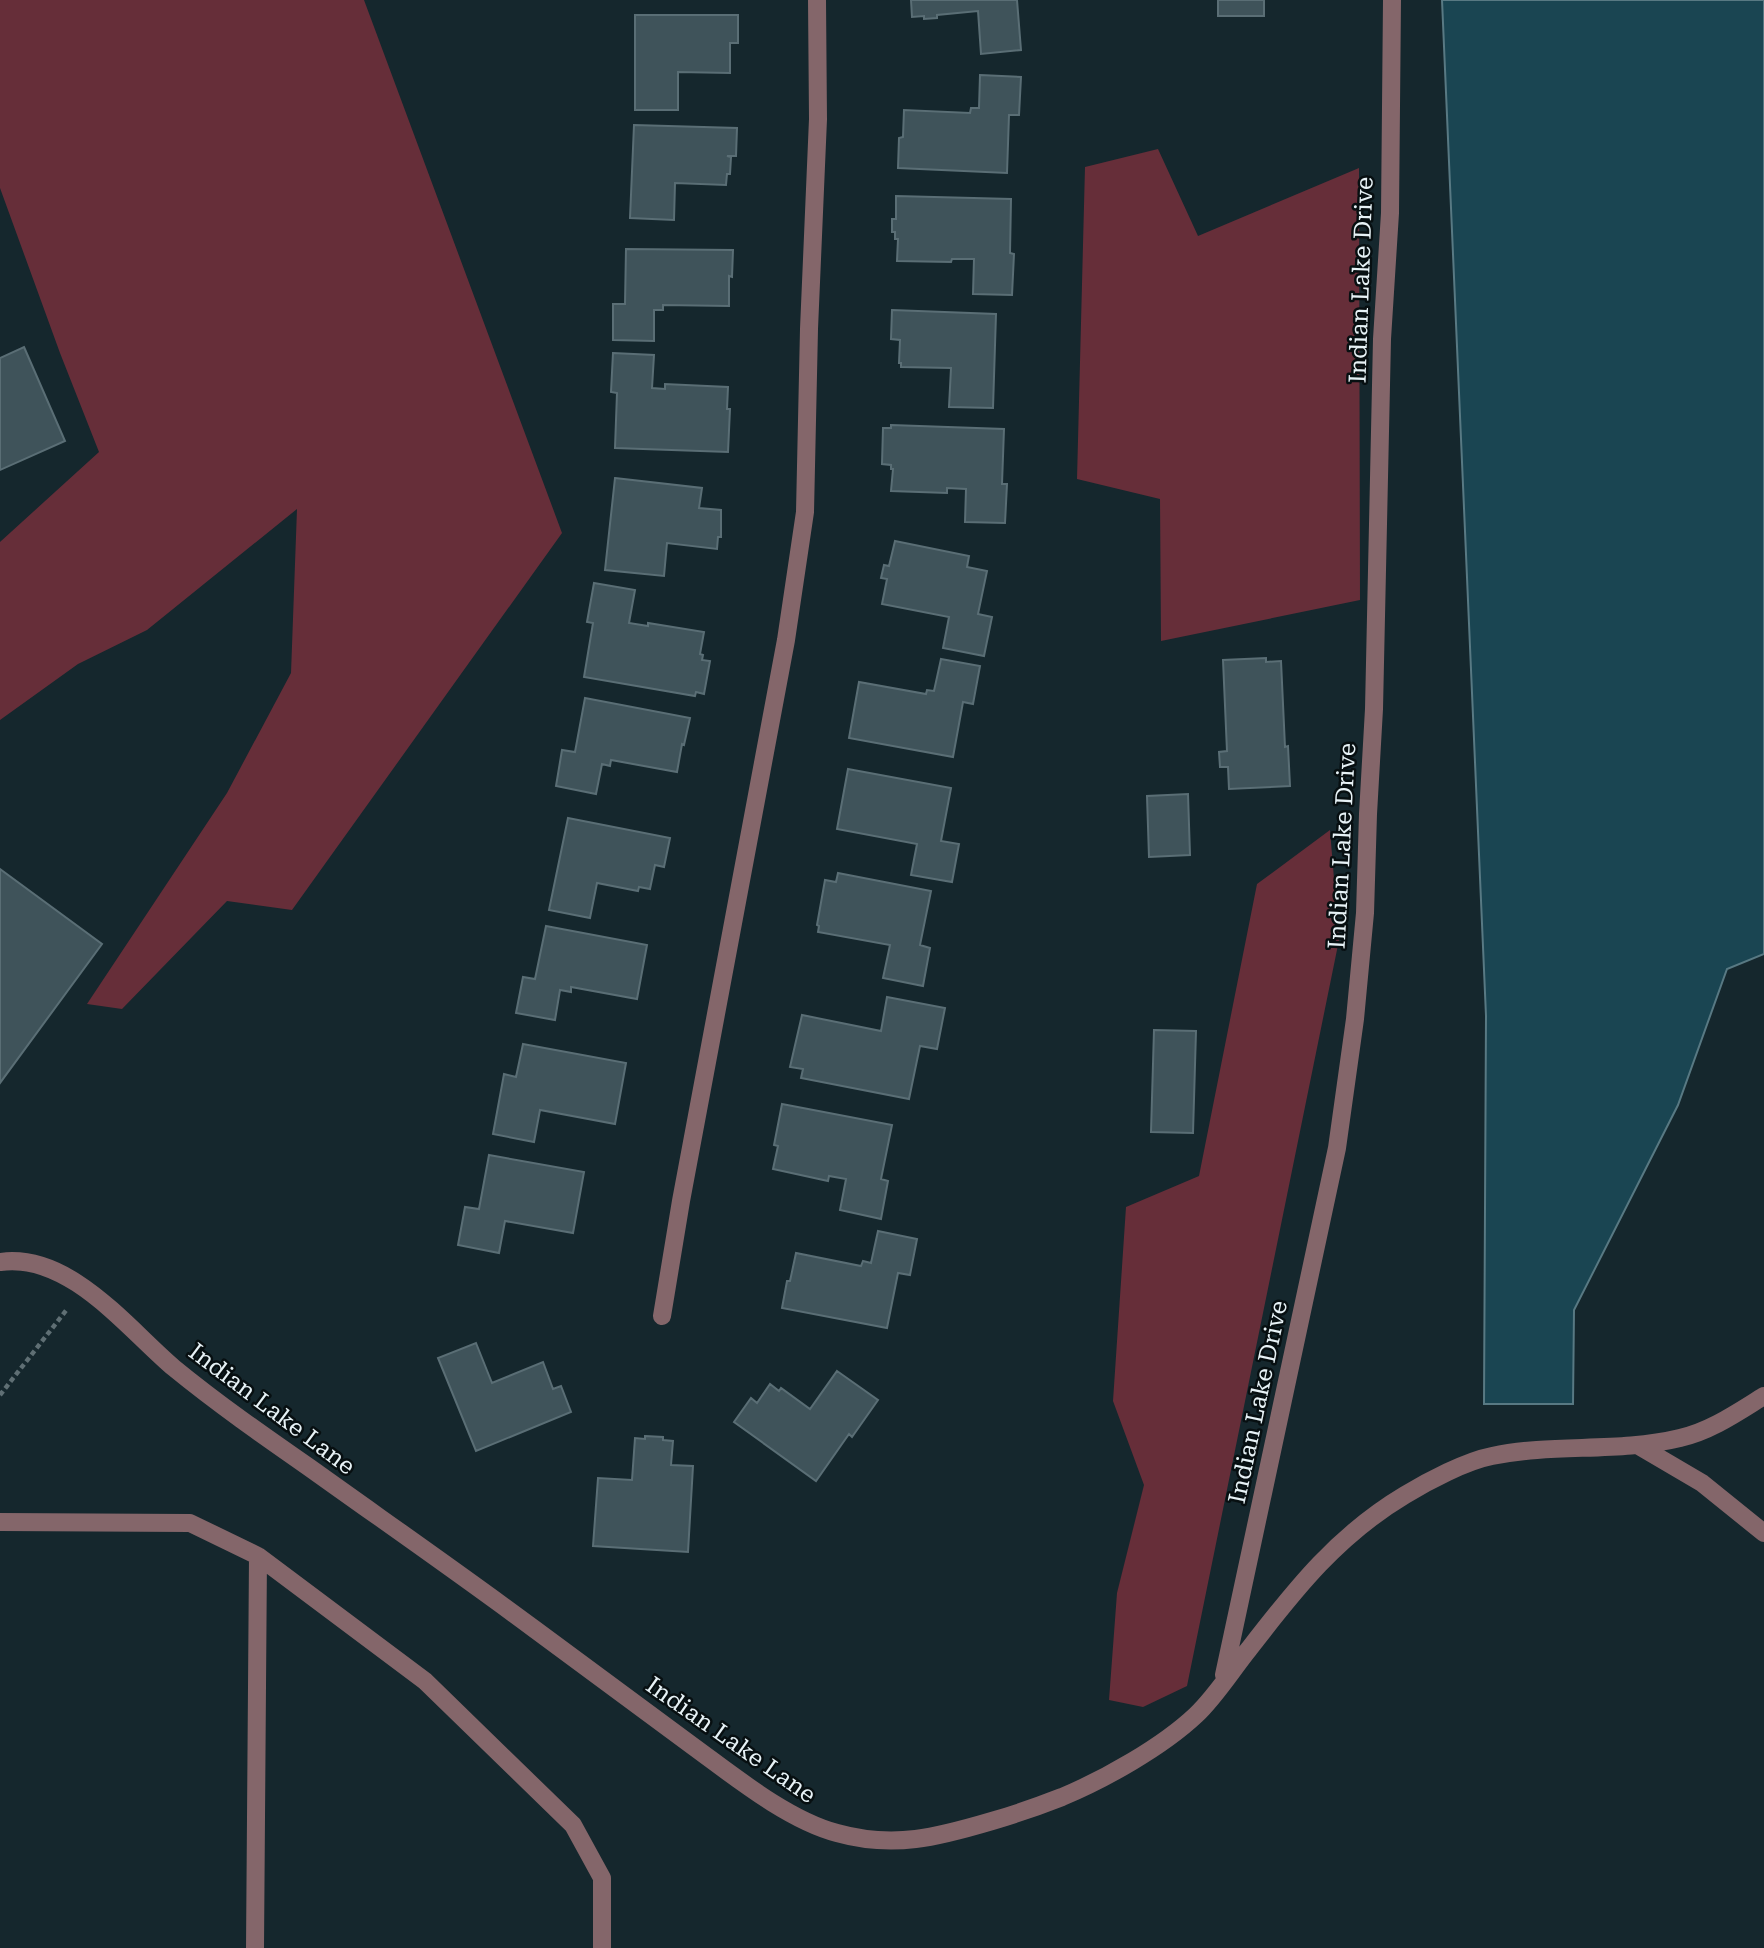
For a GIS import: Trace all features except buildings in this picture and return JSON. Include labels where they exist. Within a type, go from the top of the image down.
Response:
[{"type":"street","points":[[662,1316],[786,640],[805,512],[818,119],[817,0]]},
{"type":"street","name":"Indian Lake Drive","points":[[1223,1682],[1337,1148],[1355,1019],[1365,913],[1374,709],[1382,339],[1390,213],[1392,0]]},
{"type":"street","name":"Indian Lake Lane","points":[[0,1262],[20,1261],[54,1271],[83,1288],[173,1367],[231,1412],[503,1606],[746,1785],[808,1824],[866,1839],[902,1841],[939,1837],[1022,1812],[1066,1795],[1129,1763],[1200,1711],[1288,1598],[1331,1551],[1405,1495],[1444,1475],[1487,1457],[1543,1448],[1639,1446],[1686,1437],[1728,1419],[1764,1395]]},
{"type":"street","points":[[1639,1446],[1702,1483],[1764,1533]]},
{"type":"street","points":[[0,1522],[190,1523],[258,1556],[425,1681],[572,1825],[602,1878],[602,1948]]},
{"type":"street","points":[[255,1948],[258,1556]]},
{"type":"path","points":[[0,1395],[83,1288]]},
{"type":"shaded area","points":[[0,0],[364,0],[562,533],[292,910],[227,901],[122,1009],[87,1004],[227,793],[291,673],[297,509],[147,630],[78,664],[0,720],[0,542],[99,452],[0,188]]},
{"type":"shaded area","points":[[1158,149],[1198,236],[1359,168],[1360,600],[1161,641],[1160,499],[1077,479],[1085,167]]},
{"type":"shaded area","points":[[1330,830],[1339,940],[1187,1686],[1143,1707],[1109,1700],[1117,1593],[1144,1485],[1113,1401],[1126,1207],[1199,1176],[1257,884]]},
{"type":"water","points":[[1442,0],[1764,0],[1764,954],[1727,969],[1678,1105],[1574,1310],[1573,1404],[1484,1404],[1486,1016]]}]
